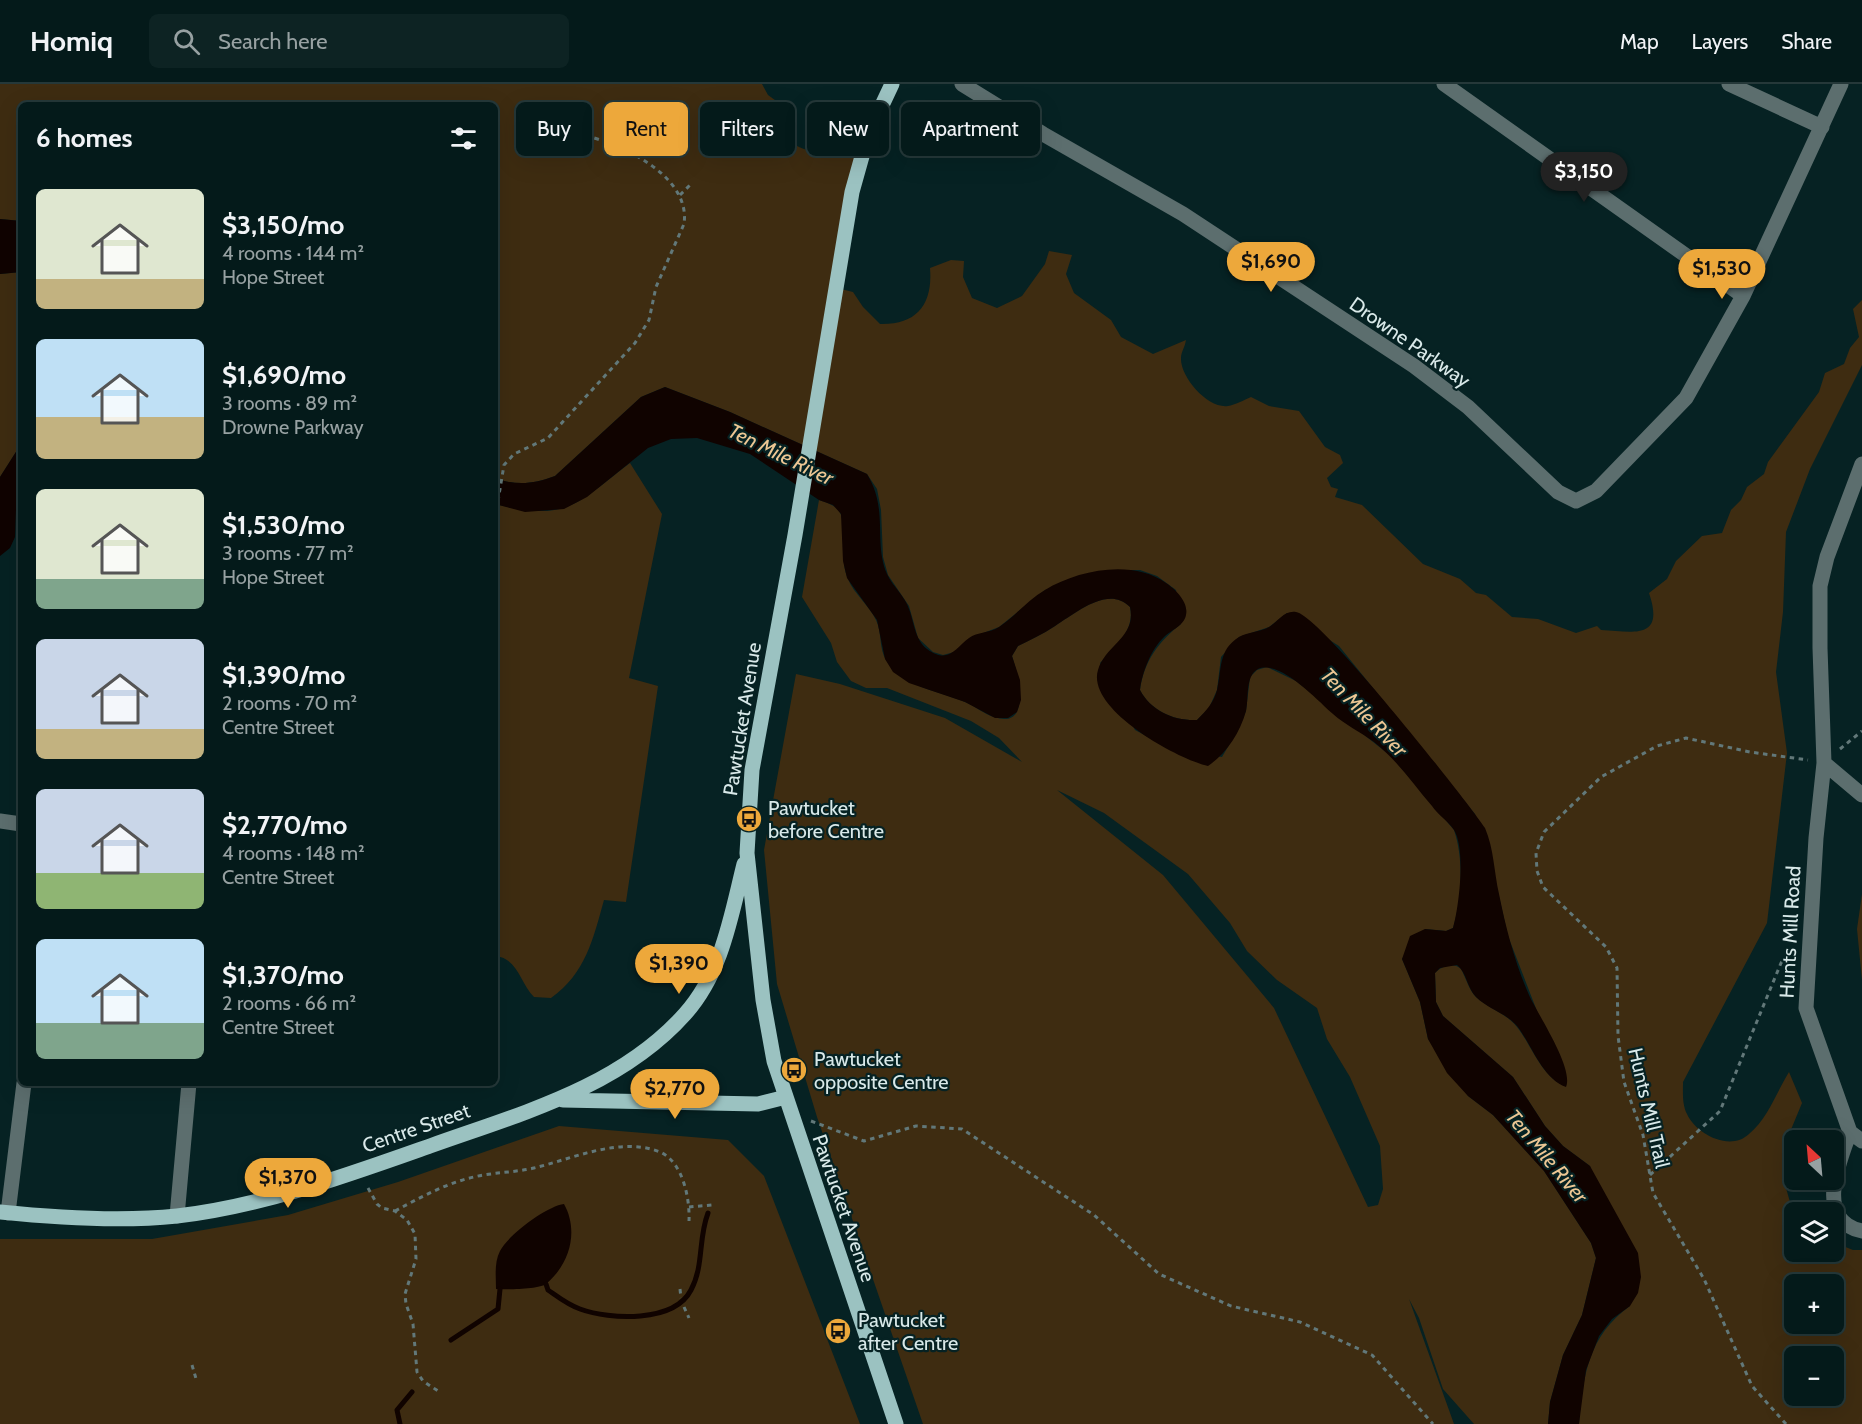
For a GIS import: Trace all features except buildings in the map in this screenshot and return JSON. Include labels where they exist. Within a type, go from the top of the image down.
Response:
[{"type":"main road","name":"Pawtucket Avenue","points":[[892,84],[868,135],[852,192],[752,770],[747,853],[766,1027],[790,1113],[896,1424]]},
{"type":"main road","name":"Centre Street","points":[[4,1212],[114,1218],[177,1216],[284,1193],[370,1167],[560,1099],[621,1067],[651,1047],[687,1012],[722,952],[747,853]]},
{"type":"main road","name":"Centre Street","points":[[560,1099],[758,1104],[786,1098]]},
{"type":"street","name":"Drowne Parkway","points":[[962,84],[1043,134],[1183,214],[1414,366],[1468,407],[1558,492],[1576,501],[1596,491],[1686,398],[1743,296]]},
{"type":"street","points":[[1443,84],[1743,296],[1841,84]]},
{"type":"street","points":[[1728,84],[1822,126]]},
{"type":"street","name":"Hunts Mill Road","points":[[1862,464],[1827,557],[1820,586],[1824,763],[1816,838],[1806,1008],[1856,1137],[1834,1176],[1834,1206],[1844,1222],[1862,1231]]},
{"type":"street","points":[[1824,763],[1862,795]]},
{"type":"street","points":[[0,821],[18,824]]},
{"type":"street","points":[[4,1212],[24,1086]]},
{"type":"street","points":[[177,1216],[189,1086]]},
{"type":"path","points":[[498,505],[504,465],[514,454],[548,438],[635,343],[649,320],[656,287],[684,224],[686,213],[680,195],[667,177],[652,166],[592,138]]},
{"type":"path","points":[[680,195],[691,184]]},
{"type":"path","points":[[1824,763],[1862,731]]},
{"type":"path","name":"Hunts Mill Trail","points":[[1786,1424],[1752,1386],[1704,1279],[1653,1193],[1643,1135],[1624,1082],[1618,1036],[1617,968],[1606,946],[1543,887],[1537,871],[1536,853],[1544,832],[1601,777],[1657,746],[1686,738],[1750,752],[1824,763]]},
{"type":"path","points":[[1650,1175],[1720,1111],[1781,963],[1810,929]]},
{"type":"path","points":[[790,1113],[864,1141],[916,1126],[962,1129],[1094,1215],[1159,1274],[1231,1306],[1300,1322],[1372,1355],[1433,1424]]},
{"type":"path","points":[[395,1211],[416,1198],[483,1175],[535,1168],[574,1155],[641,1148],[666,1156],[677,1168],[689,1207],[689,1221]]},
{"type":"path","points":[[368,1188],[382,1208],[395,1211],[407,1220],[417,1246],[405,1294],[413,1324],[417,1372],[423,1381],[438,1391]]},
{"type":"path","points":[[689,1207],[712,1205]]},
{"type":"path","points":[[680,1289],[681,1298]]},
{"type":"path","points":[[684,1307],[689,1318]]},
{"type":"path","points":[[192,1365],[197,1382]]},
{"type":"shaded area","points":[[0,84],[762,84],[768,95],[778,102],[700,102],[700,156],[795,156],[795,144],[807,150],[807,156],[866,156],[853,213],[841,289],[853,292],[863,307],[880,324],[904,321],[920,310],[929,292],[930,268],[951,260],[964,261],[963,277],[972,298],[997,308],[1022,296],[1045,264],[1049,251],[1072,255],[1066,274],[1074,293],[1111,320],[1121,337],[1153,354],[1186,340],[1181,356],[1182,366],[1190,382],[1204,397],[1220,406],[1228,406],[1251,397],[1269,406],[1299,411],[1325,447],[1340,455],[1343,463],[1327,478],[1331,487],[1338,489],[1335,497],[1362,505],[1423,564],[1460,579],[1476,593],[1486,595],[1512,617],[1538,619],[1576,633],[1597,626],[1601,630],[1635,632],[1650,626],[1653,619],[1653,608],[1649,593],[1667,579],[1676,561],[1702,536],[1722,533],[1731,510],[1741,500],[1747,487],[1764,474],[1768,462],[1819,392],[1825,373],[1844,364],[1850,348],[1859,337],[1853,309],[1862,300],[1862,365],[1810,469],[1786,532],[1783,612],[1776,672],[1787,753],[1767,923],[1683,1082],[1683,1090],[1685,1110],[1691,1121],[1714,1138],[1733,1141],[1741,1139],[1756,1128],[1789,1072],[1802,1103],[1791,1130],[1784,1130],[1782,1174],[1784,1190],[1787,1190],[1790,1202],[1784,1202],[1784,1262],[1844,1262],[1844,1246],[1862,1250],[1862,1424],[1579,1424],[1586,1373],[1596,1344],[1605,1330],[1630,1306],[1590,1166],[1563,1146],[1545,1126],[1513,1077],[1443,1016],[1436,1002],[1435,973],[1448,966],[1461,969],[1476,997],[1513,1022],[1544,1069],[1551,1077],[1566,1086],[1508,936],[1498,892],[1475,814],[1339,646],[1287,613],[1269,627],[1239,637],[1221,657],[1217,690],[1209,708],[1197,720],[1180,719],[1150,704],[1140,690],[1145,670],[1154,652],[1181,624],[1176,590],[1157,576],[1140,570],[1109,570],[1045,590],[999,627],[970,638],[958,651],[943,655],[933,652],[918,638],[909,606],[888,575],[883,557],[881,510],[877,489],[867,474],[730,412],[665,387],[641,397],[555,476],[525,483],[498,479],[498,102],[18,102],[18,221],[0,219]]},
{"type":"shaded area","points":[[18,272],[18,449],[0,477],[0,274]]},
{"type":"shaded area","points":[[630,463],[662,514],[629,678],[658,686],[626,902],[604,900],[592,942],[572,978],[551,998],[534,997],[514,966],[509,961],[498,957],[498,505],[539,511],[555,510],[569,506],[596,490]]},
{"type":"shaded area","points":[[819,500],[835,507],[840,512],[843,523],[845,571],[851,584],[876,620],[886,660],[902,677],[922,687],[965,702],[994,717],[1006,719],[1014,715],[1020,698],[1012,656],[1018,646],[1046,632],[1092,603],[1112,599],[1121,601],[1130,607],[1130,624],[1117,645],[1100,663],[1135,730],[1173,750],[1222,757],[1246,711],[1250,677],[1257,670],[1267,667],[1296,681],[1392,757],[1454,830],[1459,854],[1460,892],[1453,928],[1446,931],[1425,929],[1402,959],[1420,1002],[1428,1039],[1468,1096],[1493,1115],[1544,1171],[1591,1243],[1596,1258],[1582,1315],[1563,1355],[1550,1402],[1548,1424],[1474,1424],[1443,1389],[1419,1318],[1409,1299],[1454,1424],[923,1424],[817,1117],[777,984],[764,850],[796,674],[840,684],[945,718],[1022,762],[999,738],[971,721],[887,688],[866,688],[851,681],[837,662],[831,643],[802,597]],"holes":[[[1057,790],[1104,813],[1188,874],[1230,923],[1247,951],[1277,980],[1317,1008],[1327,1039],[1350,1077],[1380,1146],[1383,1189],[1378,1205],[1368,1207],[1274,1008],[1163,875]]]},
{"type":"shaded area","points":[[1862,894],[1862,980],[1857,929]]},
{"type":"shaded area","points":[[559,1126],[728,1140],[764,1176],[860,1424],[0,1424],[0,1239],[152,1239],[288,1215],[398,1182]]},
{"type":"water","points":[[0,219],[18,221],[18,272],[0,274]]},
{"type":"water","name":"Ten Mile River","points":[[665,387],[730,412],[867,474],[874,487],[877,500],[881,550],[887,574],[907,604],[920,641],[935,654],[951,653],[972,636],[999,627],[1039,594],[1058,583],[1089,573],[1121,569],[1137,571],[1166,583],[1177,592],[1185,605],[1185,619],[1155,648],[1141,683],[1140,690],[1150,704],[1164,713],[1180,719],[1197,720],[1214,698],[1224,654],[1232,642],[1243,635],[1269,627],[1292,612],[1310,621],[1361,673],[1485,828],[1515,958],[1529,995],[1565,1067],[1566,1087],[1558,1083],[1544,1069],[1513,1022],[1476,997],[1457,965],[1440,968],[1435,973],[1436,1002],[1443,1016],[1513,1077],[1545,1126],[1563,1146],[1590,1166],[1638,1253],[1641,1277],[1638,1293],[1630,1306],[1612,1319],[1599,1336],[1586,1370],[1579,1424],[1548,1424],[1550,1402],[1563,1355],[1582,1315],[1596,1258],[1591,1243],[1544,1171],[1493,1115],[1468,1096],[1447,1073],[1428,1039],[1420,1002],[1402,959],[1410,936],[1425,929],[1446,931],[1453,928],[1459,893],[1460,850],[1454,830],[1398,765],[1383,749],[1338,718],[1298,683],[1277,670],[1267,668],[1254,672],[1248,688],[1246,711],[1240,727],[1226,749],[1208,766],[1176,754],[1156,743],[1119,716],[1098,685],[1098,670],[1102,661],[1125,634],[1131,617],[1130,607],[1121,601],[1112,599],[1092,603],[1082,608],[1046,632],[1018,646],[1012,656],[1020,680],[1021,700],[1017,712],[1008,718],[995,718],[965,702],[909,683],[893,672],[885,659],[877,620],[847,578],[843,561],[841,514],[833,505],[819,500],[750,454],[697,438],[671,439],[648,448],[587,497],[564,509],[525,512],[498,505],[498,479],[525,483],[555,476],[641,397]]},
{"type":"water","points":[[18,449],[18,503],[15,537],[10,548],[0,556],[0,477]]},
{"type":"water","points":[[564,1204],[571,1225],[570,1247],[554,1276],[543,1286],[496,1289],[497,1260],[504,1244],[538,1216]]},
{"type":"waterway","points":[[546,1284],[548,1290],[563,1301],[593,1313],[624,1317],[640,1316],[671,1308],[683,1301],[695,1281],[708,1213]]},
{"type":"waterway","points":[[451,1340],[498,1309],[500,1289]]},
{"type":"waterway","points":[[400,1424],[397,1410],[412,1392]]},
{"type":"place","name":"Pawtucket before Centre","points":[[749,819]]},
{"type":"place","name":"Pawtucket opposite Centre","points":[[794,1070]]},
{"type":"place","name":"Pawtucket after Centre","points":[[838,1331]]}]
